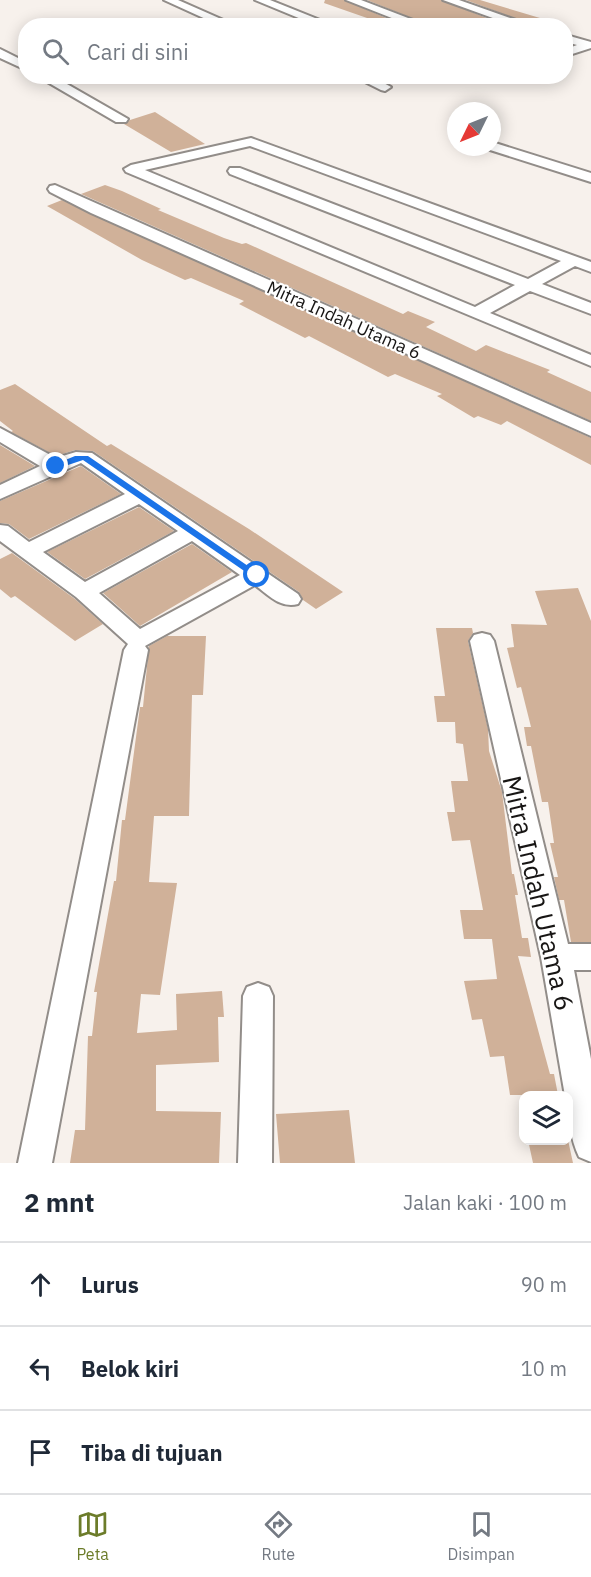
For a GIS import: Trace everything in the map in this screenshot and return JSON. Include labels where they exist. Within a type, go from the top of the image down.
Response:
[{"type":"street","points":[[169,0],[213,18]]},
{"type":"street","points":[[260,0],[308,18]]},
{"type":"street","points":[[351,0],[402,18]]},
{"type":"street","points":[[448,0],[503,18]]},
{"type":"street","points":[[573,40],[588,45],[573,50]]},
{"type":"street","points":[[0,53],[18,63]]},
{"type":"street","points":[[58,84],[121,119]]},
{"type":"street","points":[[378,84],[385,87]]},
{"type":"street","points":[[591,267],[251,142],[131,169],[591,361]]},
{"type":"street","points":[[501,149],[591,178]]},
{"type":"street","points":[[235,171],[591,309]]},
{"type":"street","name":"Mitra Indah Utama 6","points":[[55,189],[96,210],[591,430]]},
{"type":"street","points":[[476,313],[573,261]]},
{"type":"street","points":[[0,434],[56,466]]},
{"type":"street","points":[[0,493],[56,466],[75,458],[85,457],[290,599]]},
{"type":"street","points":[[27,551],[140,495]]},
{"type":"street","points":[[0,531],[84,592],[138,640],[257,575]]},
{"type":"street","points":[[84,592],[192,532]]},
{"type":"street","name":"Mitra Indah Utama 6","points":[[482,641],[556,957],[591,1146]]},
{"type":"street","points":[[35,1163],[136,650]]},
{"type":"street","points":[[556,957],[591,957]]},
{"type":"street","points":[[255,1163],[258,996]]},
{"type":"building","points":[[325,0],[344,0],[386,18],[367,18],[324,3]]},
{"type":"building","points":[[367,0],[441,0],[487,18],[411,18]]},
{"type":"building","points":[[466,0],[480,0],[540,18],[514,18]]},
{"type":"building","points":[[155,112],[205,144],[171,152],[124,124]]},
{"type":"building","points":[[105,185],[224,238],[242,244],[246,243],[403,314],[408,311],[435,322],[426,327],[476,351],[486,345],[550,370],[547,372],[591,392],[591,421],[81,194]]},
{"type":"building","points":[[62,200],[591,438],[591,465],[507,421],[501,425],[478,416],[474,418],[437,396],[442,394],[395,374],[388,377],[309,336],[305,338],[239,304],[244,301],[191,278],[185,280],[142,260],[47,206]]},
{"type":"building","points":[[15,384],[107,446],[111,444],[249,529],[343,592],[316,609],[303,600],[299,592],[93,451],[75,450],[56,456],[11,432],[13,431],[0,421],[0,390]]},
{"type":"building","points":[[0,445],[35,466],[0,483]]},
{"type":"building","points":[[81,466],[121,494],[29,539],[9,524],[0,523],[0,501]]},
{"type":"building","points":[[139,507],[174,531],[85,579],[47,552]]},
{"type":"building","points":[[192,544],[232,572],[140,626],[103,593]]},
{"type":"building","points":[[12,553],[75,599],[103,624],[75,641],[15,596],[11,598],[0,589],[0,559]]},
{"type":"building","points":[[578,588],[591,621],[591,942],[571,942],[564,900],[559,900],[554,877],[558,877],[550,843],[554,843],[548,802],[542,802],[531,746],[527,746],[524,727],[531,727],[521,687],[517,688],[507,648],[514,647],[511,624],[547,625],[535,591]]},
{"type":"building","points":[[436,628],[472,628],[473,633],[468,641],[488,729],[489,751],[502,792],[512,874],[514,874],[518,895],[515,895],[522,938],[528,938],[531,957],[518,956],[550,1074],[554,1074],[557,1091],[519,1091],[519,1095],[510,1095],[504,1056],[490,1057],[482,1019],[472,1020],[464,981],[497,979],[492,939],[464,939],[460,910],[483,910],[470,840],[452,841],[447,812],[455,812],[451,781],[468,781],[463,744],[456,743],[455,722],[437,722],[434,696],[445,696]]},
{"type":"building","points":[[167,636],[206,636],[203,695],[192,695],[189,816],[154,816],[149,882],[177,883],[160,995],[141,994],[137,1033],[177,1030],[176,994],[222,991],[224,1017],[218,1017],[219,1062],[156,1065],[156,1111],[221,1112],[219,1163],[70,1163],[75,1130],[85,1130],[88,1036],[92,1036],[97,992],[94,992],[114,881],[116,881],[122,820],[125,820],[140,707],[143,707],[149,646]]},
{"type":"building","points":[[349,1110],[355,1163],[280,1163],[276,1114]]},
{"type":"building","points":[[529,1145],[569,1145],[573,1163],[533,1163]]},
{"type":"route","points":[[56,466],[75,458],[85,457],[257,575]]}]
